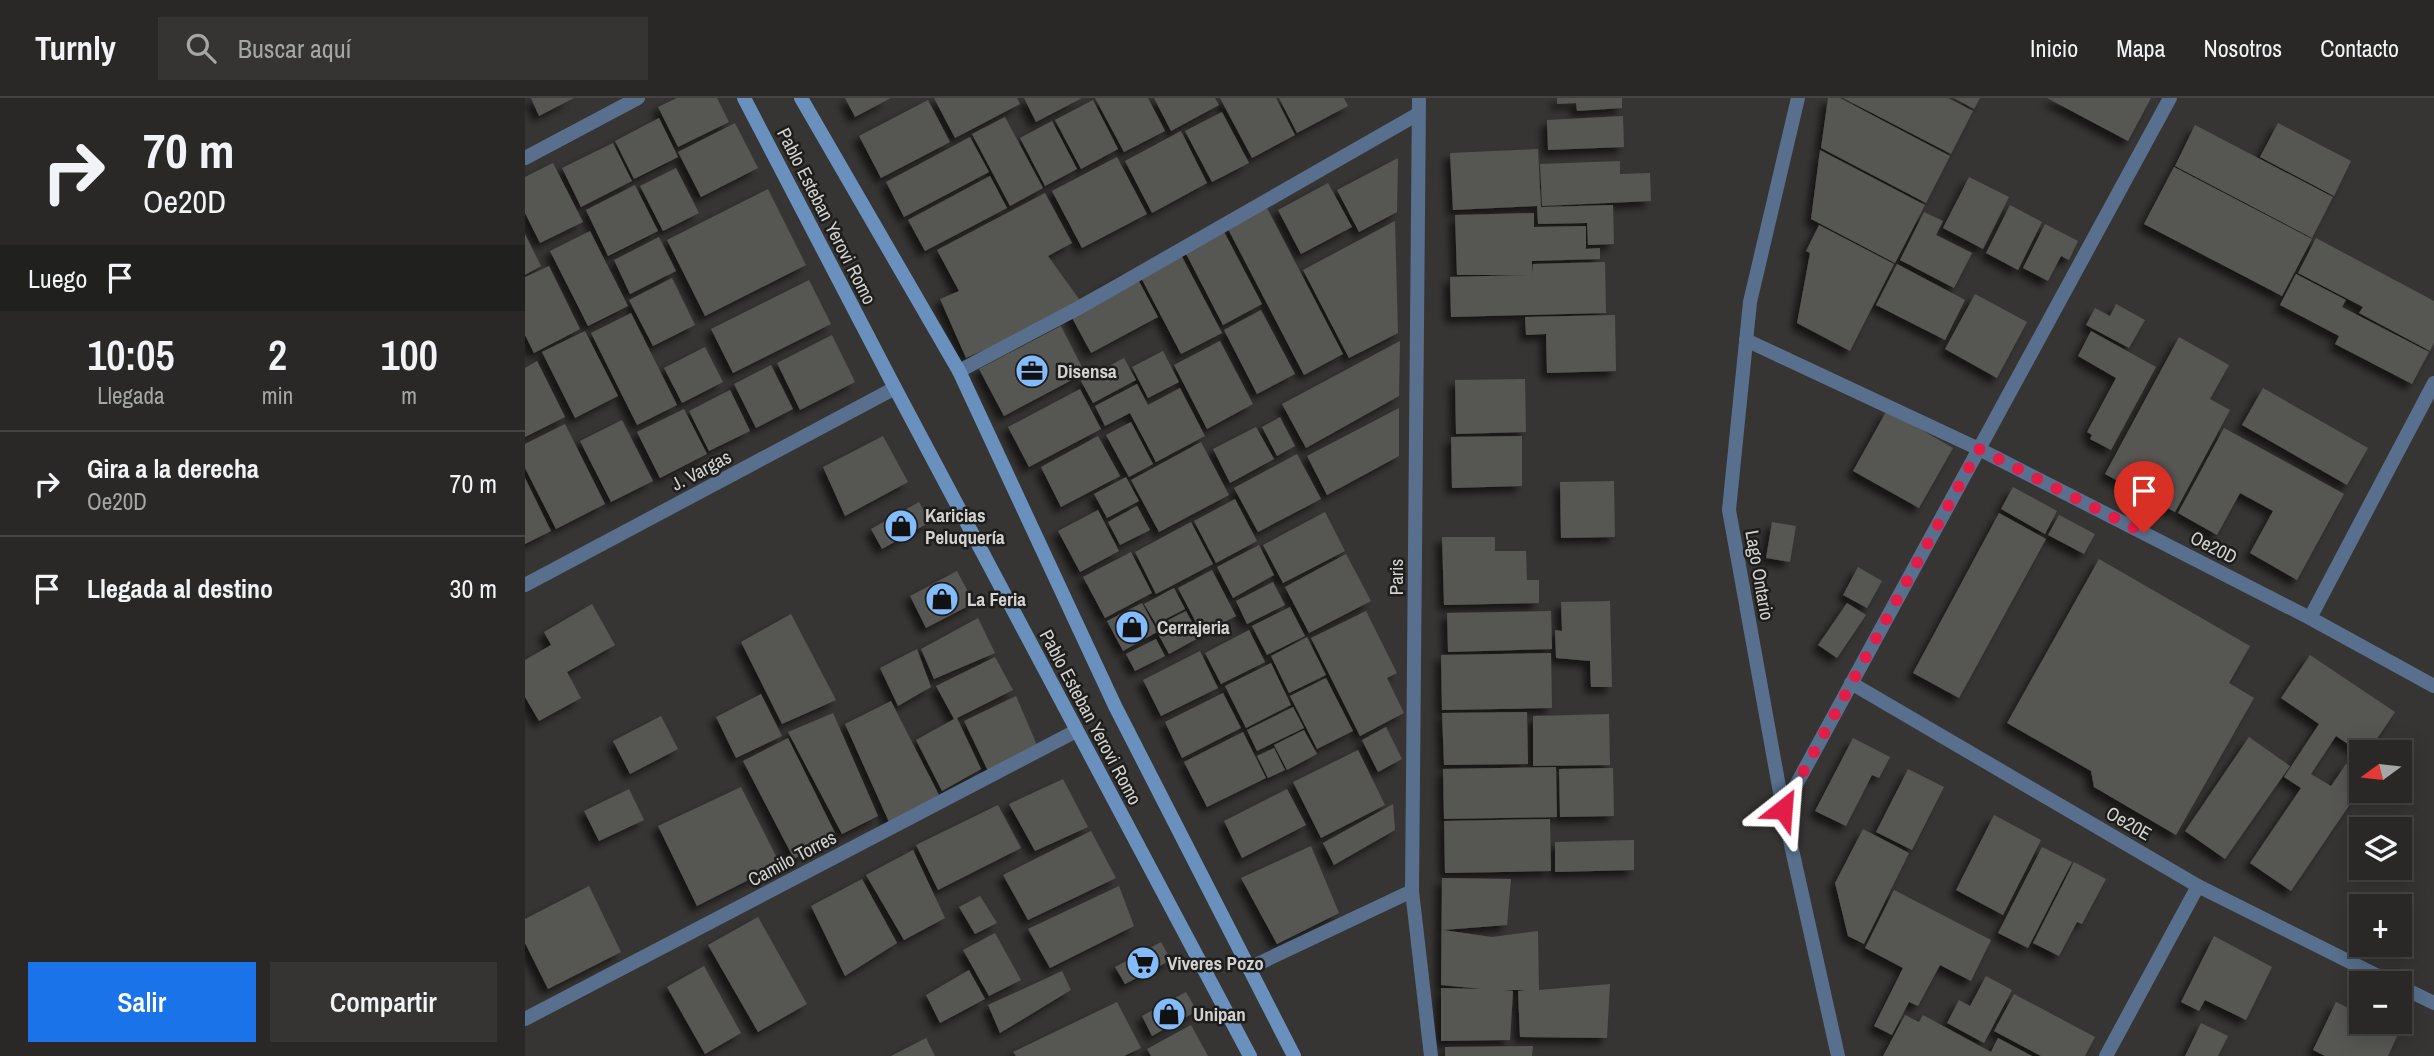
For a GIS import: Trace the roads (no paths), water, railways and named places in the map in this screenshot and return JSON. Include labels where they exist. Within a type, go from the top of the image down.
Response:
[{"type":"main road","name":"Pablo Esteban Yerovi Romo","points":[[744,98],[1250,1056]]},
{"type":"main road","name":"Pablo Esteban Yerovi Romo","points":[[801,98],[959,371],[1115,706],[1294,1056]]},
{"type":"street","points":[[525,158],[638,98]]},
{"type":"street","name":"Paris","points":[[1419,98],[1412,891],[1431,1056]]},
{"type":"street","name":"Lago Ontario","points":[[1798,98],[1750,302],[1729,510],[1783,809],[1837,1056]]},
{"type":"street","points":[[1783,809],[2170,98]]},
{"type":"street","points":[[959,371],[1084,305],[1418,114]]},
{"type":"street","name":"Oe20D","points":[[1746,340],[1979,449],[2310,618],[2434,686]]},
{"type":"street","points":[[2310,618],[2434,383]]},
{"type":"street","name":"J. Vargas","points":[[525,585],[895,388]]},
{"type":"street","name":"Oe20E","points":[[1851,683],[2198,886],[2368,971]]},
{"type":"street","name":"Camilo Torres","points":[[525,1019],[1076,731]]},
{"type":"street","points":[[2106,1056],[2198,886]]},
{"type":"street","points":[[1249,968],[1412,891]]},
{"type":"street","points":[[2412,992],[2434,1003]]},
{"type":"place","name":"Disensa","points":[[1032,371]]},
{"type":"place","name":"Karicias Peluquería","points":[[901,526]]},
{"type":"place","name":"La Feria","points":[[942,599]]},
{"type":"place","name":"Cerrajeria","points":[[1132,627]]},
{"type":"place","name":"Viveres Pozo","points":[[1143,963]]},
{"type":"place","name":"Unipan","points":[[1169,1014]]}]
